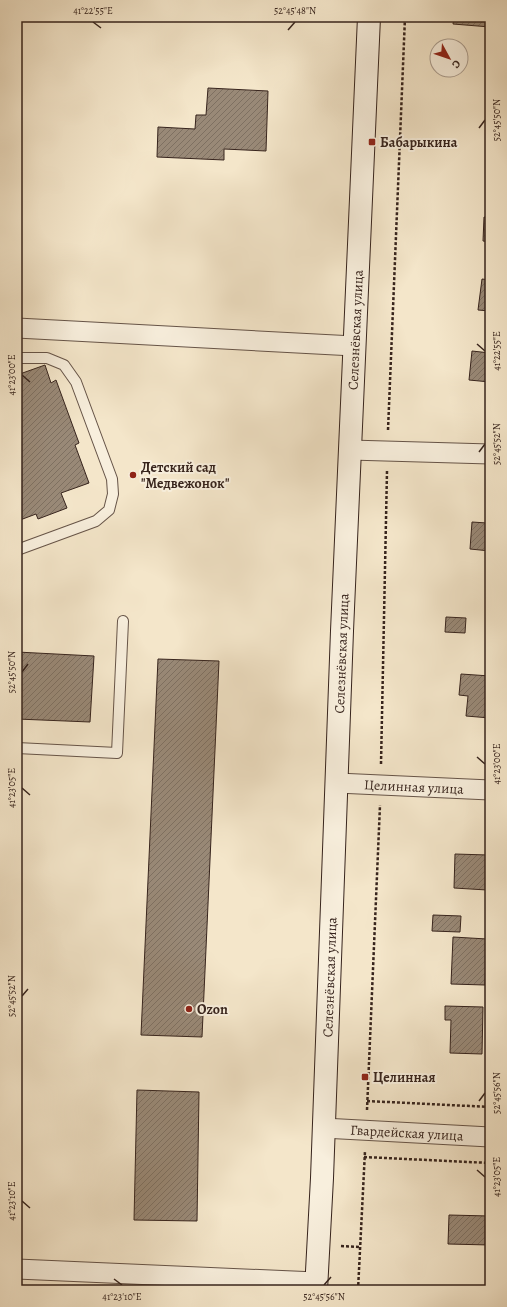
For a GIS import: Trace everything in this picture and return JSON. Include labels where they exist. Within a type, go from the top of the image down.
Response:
[{"type":"street","name":"Селезнёвская улица","points":[[316,1286],[342,631],[369,17]]},
{"type":"street","points":[[17,328],[354,346]]},
{"type":"street","points":[[350,450],[490,454]]},
{"type":"street","name":"Целинная улица","points":[[337,783],[490,790]]},
{"type":"street","name":"Гвардейская улица","points":[[323,1128],[490,1137]]},
{"type":"street","points":[[17,1269],[316,1286]]},
{"type":"lane","points":[[17,359],[47,358],[64,365],[76,382],[112,479],[113,494],[109,510],[96,521],[17,550]]},
{"type":"lane","points":[[17,748],[117,753],[123,621]]},
{"type":"path","points":[[358,1290],[381,785],[387,450],[405,17]]},
{"type":"path","points":[[367,1101],[490,1107]]},
{"type":"path","points":[[364,1157],[490,1163]]},
{"type":"building","points":[[454,17],[490,17],[490,27],[453,24]]},
{"type":"building","points":[[208,88],[268,91],[266,151],[224,149],[224,160],[157,157],[158,127],[195,129],[196,115],[206,115]]},
{"type":"building","points":[[17,217],[21,217],[19,259],[17,258]]},
{"type":"building","points":[[484,217],[490,218],[490,242],[483,241]]},
{"type":"building","points":[[482,279],[490,280],[490,311],[478,310]]},
{"type":"building","points":[[472,351],[490,353],[490,382],[469,380]]},
{"type":"building","points":[[45,365],[51,383],[56,380],[79,443],[75,445],[89,483],[61,493],[67,508],[38,519],[36,514],[20,520],[17,510],[17,375]]},
{"type":"building","points":[[487,521],[490,521],[490,551],[470,549],[472,522],[487,523]]},
{"type":"building","points":[[446,617],[466,618],[465,633],[445,632]]},
{"type":"building","points":[[17,652],[94,656],[90,722],[17,719]]},
{"type":"building","points":[[158,659],[219,661],[202,1037],[141,1035]]},
{"type":"building","points":[[461,674],[490,676],[490,718],[466,716],[468,696],[459,695]]},
{"type":"building","points":[[455,854],[488,855],[487,890],[454,888]]},
{"type":"building","points":[[433,915],[461,916],[460,932],[432,931]]},
{"type":"building","points":[[453,937],[487,939],[485,985],[451,984]]},
{"type":"building","points":[[445,1006],[483,1007],[482,1054],[450,1053],[451,1020],[445,1020]]},
{"type":"building","points":[[137,1090],[199,1092],[197,1221],[134,1220]]},
{"type":"building","points":[[449,1215],[489,1216],[490,1245],[448,1244]]},
{"type":"place","name":"Бабарыкина","points":[[372,142]]},
{"type":"place","name":"Детский сад \"Медвежонок\"","points":[[133,475]]},
{"type":"place","name":"Ozon","points":[[189,1009]]},
{"type":"place","name":"Целинная","points":[[365,1077]]}]
